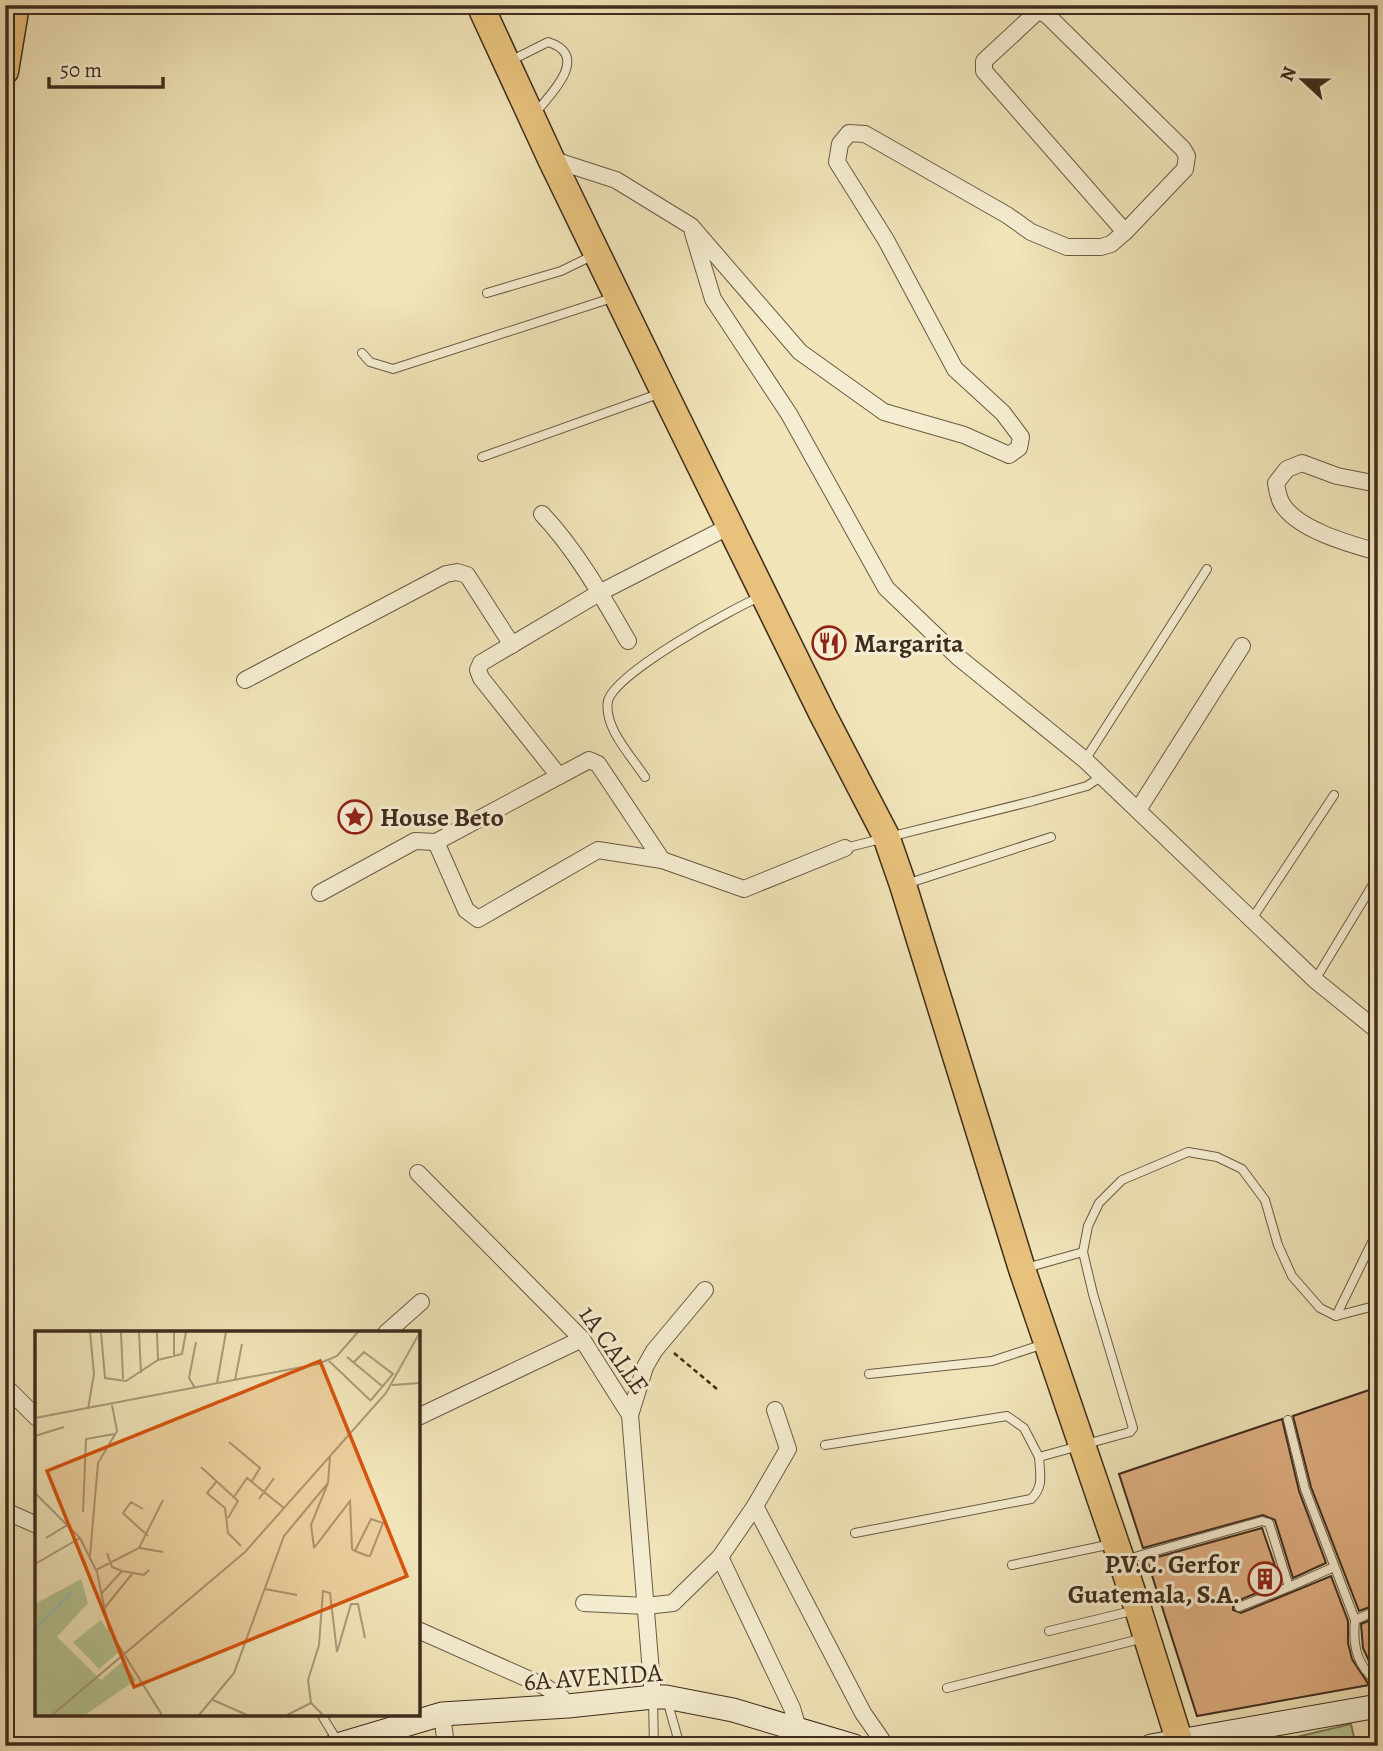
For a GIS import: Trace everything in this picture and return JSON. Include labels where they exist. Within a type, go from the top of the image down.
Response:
[{"type":"main road","points":[[5,71],[16,5]]},
{"type":"main road","points":[[480,5],[664,392],[886,836],[1022,1269],[1138,1609],[1180,1744]]},
{"type":"street","points":[[551,159],[617,180],[691,226],[800,352],[884,412],[964,435],[1009,455],[1018,448],[1021,437],[1003,413],[955,369],[886,240],[837,162],[840,144],[849,133],[865,134],[1007,215],[1031,232],[1067,247],[1101,247],[1111,243],[1125,232],[1185,169],[1187,156],[1047,15],[1038,11],[984,61],[984,71],[1125,232]]},
{"type":"street","points":[[691,226],[713,299],[789,414],[886,588],[958,657],[1085,760],[1315,980],[1378,1031]]},
{"type":"street","points":[[1378,484],[1338,476],[1303,463],[1287,469],[1276,482],[1281,503],[1294,517],[1340,541],[1378,552]]},
{"type":"street","points":[[542,514],[556,529],[628,641]]},
{"type":"street","points":[[559,776],[481,678],[478,670],[481,663],[599,593],[730,526]]},
{"type":"street","points":[[245,680],[446,574],[457,572],[467,575],[512,645]]},
{"type":"street","points":[[1138,810],[1242,646]]},
{"type":"street","points":[[320,893],[415,841],[436,842],[589,760],[594,761],[662,860]]},
{"type":"street","points":[[436,842],[466,910],[478,919],[598,850],[662,860],[744,889],[845,848]]},
{"type":"street","name":"1A CALLE","points":[[418,1173],[582,1339],[630,1415],[646,1606],[659,1697]]},
{"type":"street","points":[[630,1415],[645,1367],[661,1342],[705,1290]]},
{"type":"street","points":[[389,1331],[421,1302]]},
{"type":"street","points":[[420,1416],[582,1339]]},
{"type":"street","points":[[5,1386],[35,1417]]},
{"type":"street","points":[[584,1603],[646,1606],[673,1602],[720,1557],[755,1506],[788,1449],[775,1410]]},
{"type":"street","points":[[755,1506],[863,1713],[886,1746]]},
{"type":"street","points":[[5,1511],[35,1524]]},
{"type":"street","points":[[720,1557],[792,1708],[798,1728]]},
{"type":"street","points":[[420,1631],[544,1686],[561,1697],[568,1706]]},
{"type":"street","name":"6A AVENIDA","points":[[338,1745],[371,1741],[443,1714],[659,1697],[733,1710],[854,1746]]},
{"type":"street","points":[[1150,1746],[1235,1739],[1378,1706]]},
{"type":"street","points":[[443,1714],[446,1746]]},
{"type":"lane","points":[[508,62],[548,42],[564,50],[568,63],[564,77],[532,117]]},
{"type":"lane","points":[[487,293],[561,271],[597,254]]},
{"type":"lane","points":[[362,353],[370,362],[393,369],[618,296]]},
{"type":"lane","points":[[482,457],[664,392]]},
{"type":"lane","points":[[1085,760],[1207,569]]},
{"type":"lane","points":[[645,777],[611,725],[608,701],[617,686],[645,664],[710,622],[764,595]]},
{"type":"lane","points":[[845,848],[1087,786],[1102,776]]},
{"type":"lane","points":[[1252,919],[1334,795]]},
{"type":"lane","points":[[903,885],[1051,837]]},
{"type":"lane","points":[[1315,980],[1378,876]]},
{"type":"lane","points":[[1039,1457],[1130,1432],[1133,1428],[1083,1252],[1088,1226],[1099,1203],[1122,1180],[1188,1152],[1217,1157],[1242,1169],[1265,1200],[1278,1245],[1292,1276],[1320,1308],[1336,1315],[1378,1305]]},
{"type":"lane","points":[[1336,1315],[1378,1230]]},
{"type":"lane","points":[[1022,1269],[1083,1252]]},
{"type":"lane","points":[[869,1374],[992,1361],[1047,1343]]},
{"type":"lane","points":[[825,1445],[1007,1416],[1024,1428],[1039,1457],[1041,1484],[1031,1499],[855,1533]]},
{"type":"lane","points":[[1287,1420],[1305,1489],[1355,1620],[1354,1647],[1363,1668],[1374,1674],[1378,1686]]},
{"type":"lane","points":[[1012,1565],[1119,1552],[1266,1522],[1269,1523],[1289,1587]]},
{"type":"lane","points":[[1239,1607],[1334,1567]]},
{"type":"lane","points":[[1049,1631],[1138,1609]]},
{"type":"lane","points":[[1355,1620],[1378,1610]]},
{"type":"lane","points":[[947,1688],[1147,1638]]},
{"type":"lane","points":[[654,1746],[659,1697]]},
{"type":"lane","points":[[659,1697],[680,1746]]},
{"type":"lane","points":[[322,1716],[338,1745]]},
{"type":"path","points":[[661,1342],[718,1389]]},
{"type":"green space","points":[[1351,1724],[1356,1746],[1258,1746]]},
{"type":"building","points":[[1378,1387],[1378,1604],[1359,1611],[1311,1487],[1293,1416]]},
{"type":"building","points":[[1282,1419],[1299,1491],[1326,1563],[1293,1578],[1275,1520],[1263,1515],[1143,1548],[1119,1474]]},
{"type":"building","points":[[1262,1528],[1281,1583],[1237,1601],[1233,1610],[1241,1613],[1331,1576],[1348,1621],[1348,1643],[1352,1659],[1369,1685],[1197,1716],[1147,1560]]},
{"type":"building","points":[[1378,1617],[1378,1667],[1372,1668],[1363,1648],[1361,1624]]},
{"type":"place","name":"Margarita","points":[[829,643]]},
{"type":"place","name":"House Beto","points":[[355,817]]},
{"type":"place","name":"P.V.C. Gerfor Guatemala, S.A.","points":[[1265,1579]]}]
